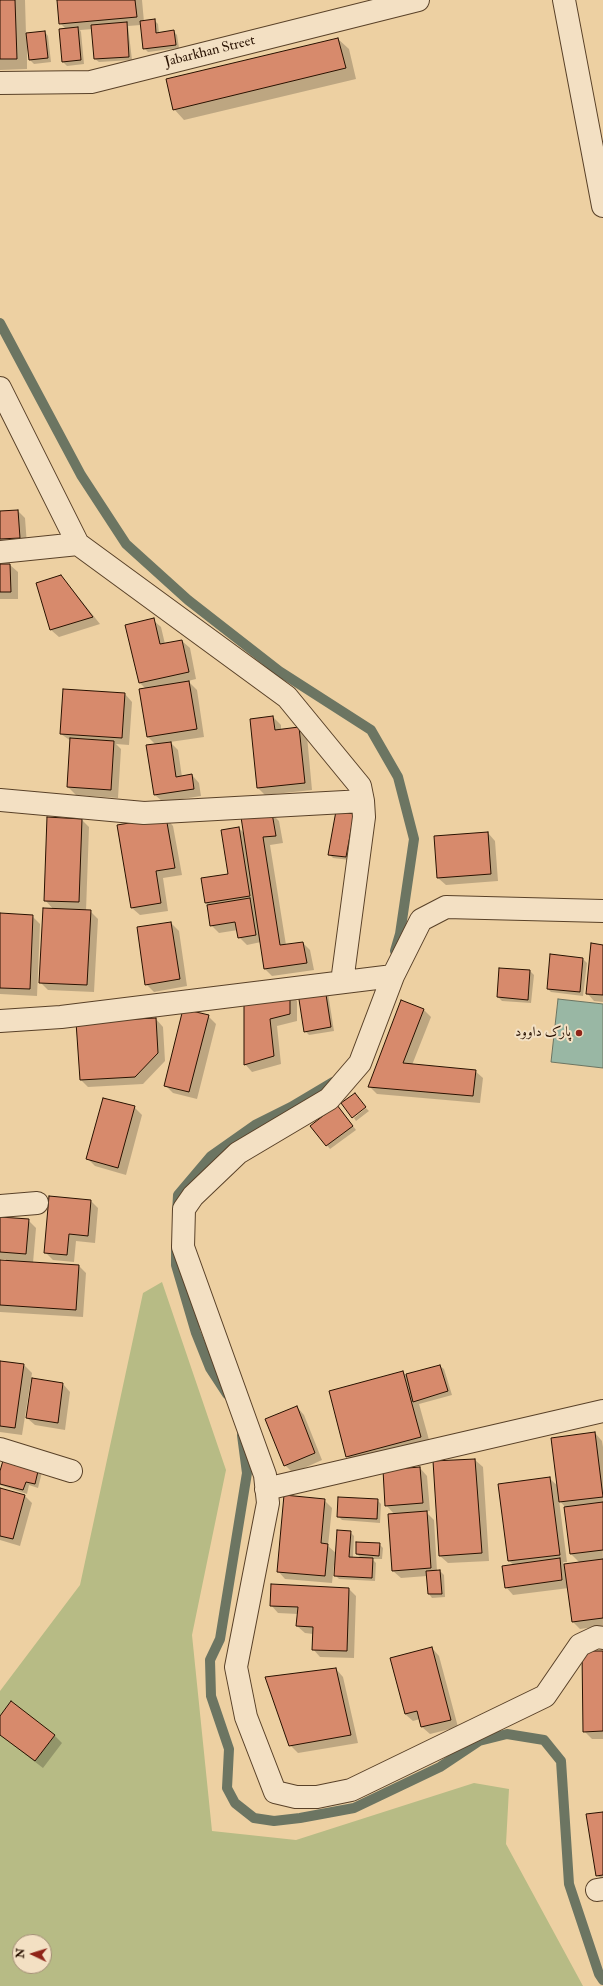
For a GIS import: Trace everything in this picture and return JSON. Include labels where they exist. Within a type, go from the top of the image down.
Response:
[{"type":"street","name":"Jabarkhan Street","points":[[0,83],[91,82],[418,0]]},
{"type":"street","points":[[564,0],[603,206]]},
{"type":"street","points":[[0,388],[78,544],[287,697],[360,786],[364,817],[342,982]]},
{"type":"street","points":[[0,552],[78,544]]},
{"type":"street","points":[[0,800],[144,813],[363,801]]},
{"type":"street","points":[[603,911],[446,907],[421,920],[393,976],[360,1064],[329,1099],[238,1153],[193,1196],[184,1209],[183,1247],[265,1475],[268,1503],[236,1667],[246,1717],[275,1792],[296,1797],[317,1797],[350,1790],[545,1696],[580,1645],[597,1637],[603,1638]]},
{"type":"street","points":[[0,1020],[61,1017],[393,976]]},
{"type":"street","points":[[0,1206],[37,1203]]},
{"type":"street","points":[[266,1489],[603,1411]]},
{"type":"street","points":[[0,1449],[71,1471]]},
{"type":"green space","points":[[162,1282],[226,1470],[192,1635],[212,1831],[296,1840],[474,1783],[509,1789],[506,1844],[583,1986],[0,1986],[0,1691],[80,1585],[143,1293]]},
{"type":"shaded area","name":"پارک داوود","points":[[558,999],[603,1004],[603,1068],[551,1062]]},
{"type":"building","points":[[0,0],[15,0],[17,59],[0,59]]},
{"type":"building","points":[[57,0],[135,0],[137,17],[59,24]]},
{"type":"building","points":[[155,19],[156,33],[174,30],[176,45],[143,49],[140,21]]},
{"type":"building","points":[[127,22],[129,57],[94,59],[91,25]]},
{"type":"building","points":[[78,27],[81,60],[62,62],[59,29]]},
{"type":"building","points":[[45,31],[48,58],[29,60],[26,33]]},
{"type":"building","points":[[338,38],[346,68],[173,110],[166,79]]},
{"type":"building","points":[[18,510],[20,538],[0,539],[0,511]]},
{"type":"building","points":[[0,564],[10,564],[11,592],[0,592]]},
{"type":"building","points":[[61,575],[93,617],[50,630],[36,583]]},
{"type":"building","points":[[154,618],[160,644],[182,640],[189,672],[139,683],[125,625]]},
{"type":"building","points":[[189,681],[197,729],[147,737],[139,689]]},
{"type":"building","points":[[63,689],[125,693],[122,738],[60,734]]},
{"type":"building","points":[[273,716],[275,730],[299,727],[305,783],[257,788],[250,719]]},
{"type":"building","points":[[70,738],[114,741],[111,790],[67,787]]},
{"type":"building","points":[[171,742],[176,777],[192,774],[194,789],[154,795],[146,745]]},
{"type":"building","points":[[336,811],[354,814],[346,857],[328,855]]},
{"type":"building","points":[[272,813],[276,836],[263,837],[280,945],[303,942],[307,963],[264,969],[241,817]]},
{"type":"building","points":[[47,817],[82,819],[79,902],[44,901]]},
{"type":"building","points":[[166,817],[175,868],[156,871],[161,903],[131,908],[117,825]]},
{"type":"building","points":[[239,827],[250,896],[205,903],[201,878],[228,874],[221,830]]},
{"type":"building","points":[[488,832],[491,874],[437,878],[434,836]]},
{"type":"building","points":[[250,898],[256,935],[238,938],[235,922],[210,926],[207,905]]},
{"type":"building","points":[[43,908],[91,910],[87,985],[39,983]]},
{"type":"building","points":[[0,913],[33,915],[30,989],[0,988]]},
{"type":"building","points":[[171,922],[180,979],[145,985],[137,927]]},
{"type":"building","points":[[591,943],[603,945],[603,995],[586,994]]},
{"type":"building","points":[[550,954],[583,958],[580,992],[547,989]]},
{"type":"building","points":[[499,968],[530,970],[528,1000],[497,997]]},
{"type":"building","points":[[325,988],[331,1027],[304,1032],[298,993]]},
{"type":"building","points":[[290,992],[290,1014],[270,1019],[274,1056],[244,1065],[244,1000]]},
{"type":"building","points":[[401,1000],[424,1009],[403,1063],[476,1070],[473,1096],[368,1087]]},
{"type":"building","points":[[183,1009],[209,1015],[189,1092],[164,1086]]},
{"type":"building","points":[[156,1018],[158,1053],[135,1077],[80,1080],[76,1022]]},
{"type":"building","points":[[355,1093],[366,1107],[352,1118],[341,1103]]},
{"type":"building","points":[[103,1098],[135,1106],[118,1168],[86,1159]]},
{"type":"building","points":[[337,1105],[353,1126],[326,1146],[310,1126]]},
{"type":"building","points":[[49,1196],[91,1200],[88,1236],[69,1234],[67,1255],[44,1253]]},
{"type":"building","points":[[0,1217],[29,1219],[26,1254],[0,1252]]},
{"type":"building","points":[[0,1260],[79,1265],[76,1310],[0,1305]]},
{"type":"building","points":[[0,1361],[24,1364],[15,1428],[0,1426]]},
{"type":"building","points":[[440,1365],[448,1391],[413,1402],[406,1374]]},
{"type":"building","points":[[403,1371],[421,1437],[346,1457],[329,1391]]},
{"type":"building","points":[[32,1378],[63,1383],[58,1423],[26,1418]]},
{"type":"building","points":[[297,1406],[315,1453],[284,1466],[265,1419]]},
{"type":"building","points":[[595,1432],[603,1497],[559,1502],[551,1438]]},
{"type":"building","points":[[4,1457],[39,1467],[35,1484],[26,1482],[23,1490],[0,1484],[0,1471]]},
{"type":"building","points":[[475,1459],[482,1553],[439,1556],[433,1461]]},
{"type":"building","points":[[420,1467],[423,1503],[385,1506],[383,1470]]},
{"type":"building","points":[[550,1477],[560,1555],[508,1561],[498,1484]]},
{"type":"building","points":[[0,1488],[25,1495],[13,1539],[0,1536]]},
{"type":"building","points":[[284,1495],[325,1499],[321,1543],[328,1544],[325,1576],[277,1572]]},
{"type":"building","points":[[338,1497],[378,1499],[377,1519],[337,1517]]},
{"type":"building","points":[[603,1502],[603,1550],[570,1554],[564,1507]]},
{"type":"building","points":[[427,1511],[431,1568],[392,1571],[388,1514]]},
{"type":"building","points":[[337,1530],[351,1531],[349,1557],[373,1558],[372,1578],[334,1576]]},
{"type":"building","points":[[356,1542],[380,1543],[379,1556],[356,1554]]},
{"type":"building","points":[[560,1558],[562,1580],[505,1588],[502,1566]]},
{"type":"building","points":[[603,1559],[603,1618],[572,1622],[564,1564]]},
{"type":"building","points":[[440,1570],[442,1594],[428,1594],[426,1571]]},
{"type":"building","points":[[271,1584],[349,1588],[347,1651],[312,1650],[313,1627],[296,1626],[298,1607],[270,1606]]},
{"type":"building","points":[[432,1647],[451,1720],[421,1727],[417,1711],[405,1714],[390,1658]]},
{"type":"building","points":[[582,1651],[603,1651],[603,1731],[583,1732]]},
{"type":"building","points":[[336,1668],[351,1735],[289,1746],[265,1677]]},
{"type":"building","points":[[11,1701],[55,1735],[35,1761],[0,1735],[0,1716]]},
{"type":"building","points":[[603,1812],[603,1875],[596,1876],[586,1814]]},
{"type":"waterway","points":[[0,323],[81,475],[126,544],[188,600],[279,671],[371,730],[398,777],[414,839],[400,934],[395,951]]},
{"type":"waterway","points":[[177,1213],[178,1195],[211,1156],[255,1125],[291,1107],[333,1082]]},
{"type":"waterway","points":[[176,1247],[176,1265],[196,1333],[210,1368],[227,1394]]},
{"type":"waterway","points":[[242,1435],[247,1473],[220,1639],[210,1660],[211,1696],[229,1749],[227,1788],[235,1803],[254,1818],[274,1821],[300,1818],[354,1808],[440,1767],[479,1741],[507,1734],[544,1740],[561,1761],[569,1884],[599,1974],[603,1980]]},
{"type":"place","name":"پارک داوود","points":[[579,1033]]}]
